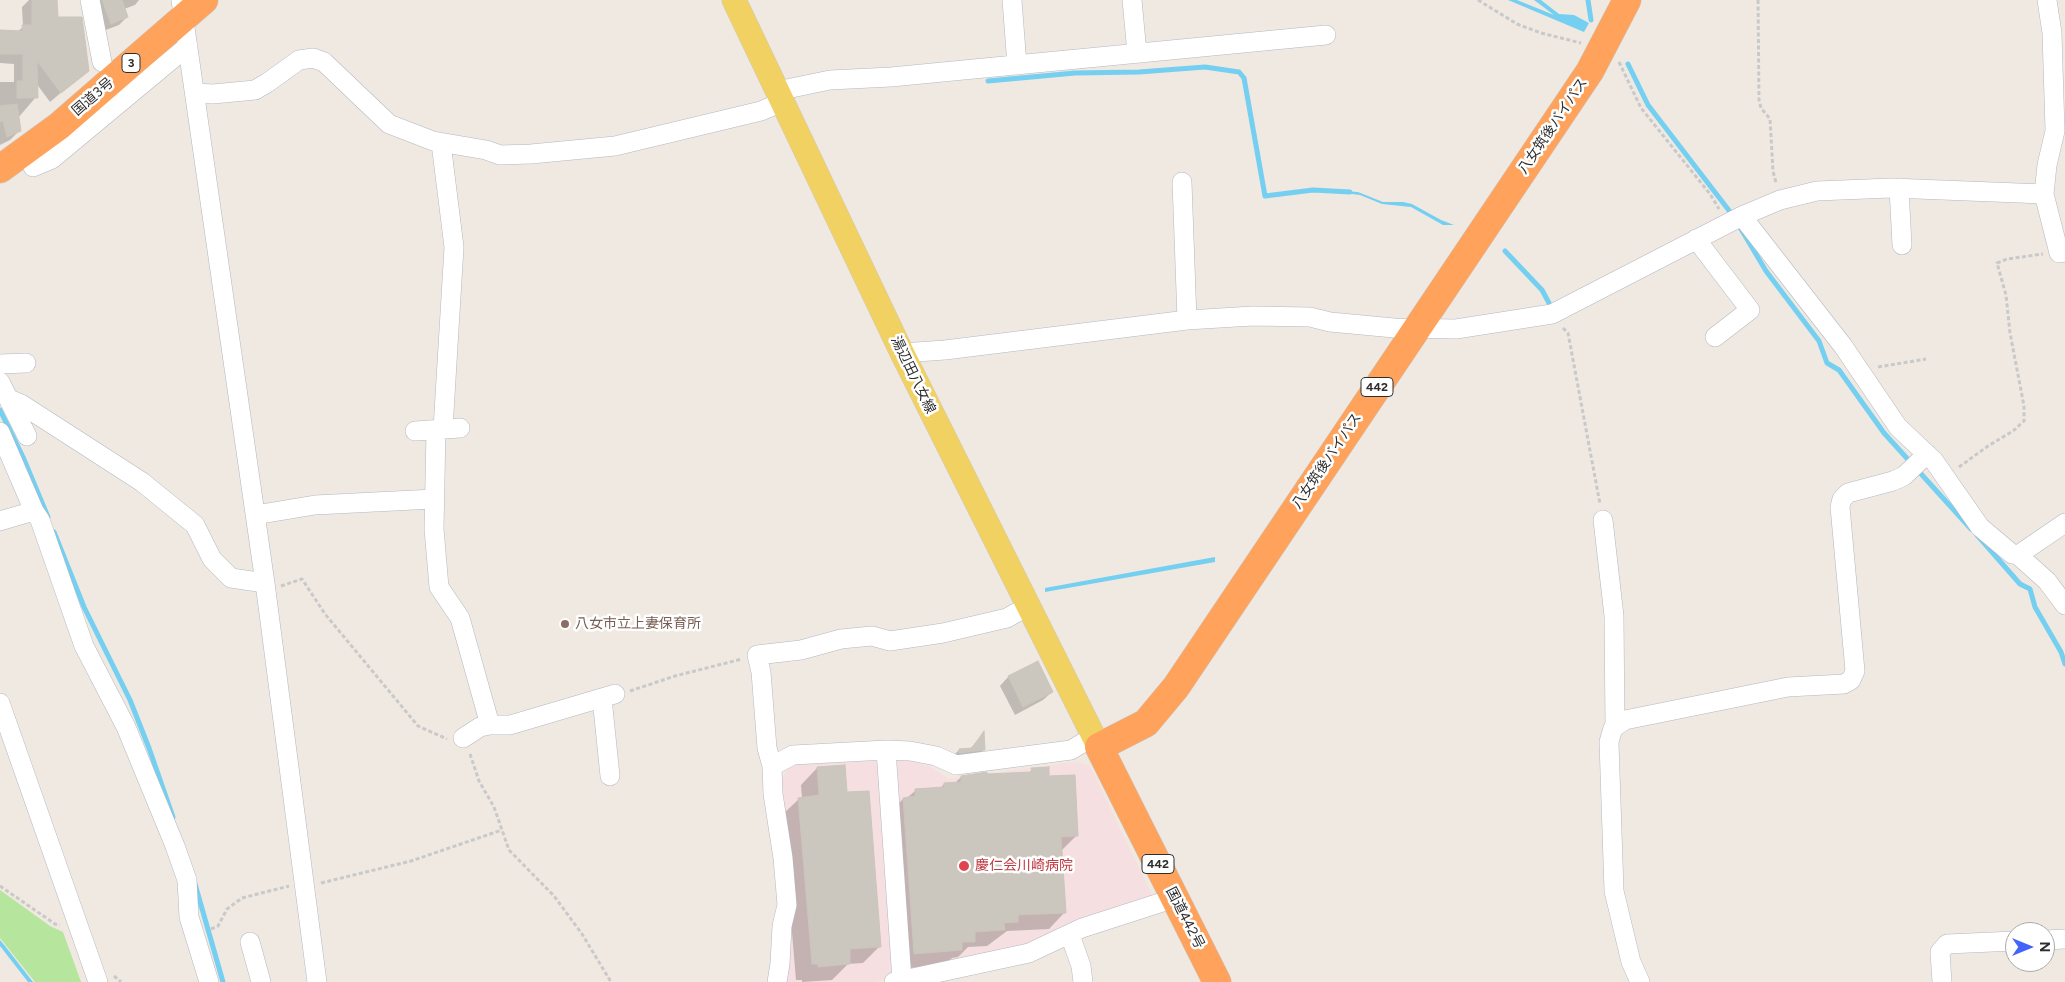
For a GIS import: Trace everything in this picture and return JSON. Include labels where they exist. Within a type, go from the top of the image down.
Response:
[{"type":"highway","name":"国道3号","points":[[0,169],[58,126],[182,9],[204,0]]},
{"type":"highway","name":"八女筑後バイパス","points":[[1097,742],[1146,723],[1176,687],[1590,71],[1627,0]]},
{"type":"highway","name":"国道442号","points":[[1097,742],[1217,982]]},
{"type":"main road","name":"湯辺田八女線","points":[[734,0],[902,353],[1097,742]]},
{"type":"street","points":[[90,0],[102,62]]},
{"type":"street","points":[[1012,0],[1017,65]]},
{"type":"street","points":[[1132,0],[1137,53]]},
{"type":"street","points":[[2047,0],[2058,32],[2055,131],[2047,164],[2044,194],[2062,252]]},
{"type":"street","points":[[182,9],[266,587],[317,982]]},
{"type":"street","points":[[195,93],[213,94],[255,90],[267,84],[299,60],[313,58],[324,62],[389,124],[441,142],[486,150],[500,155],[531,154],[615,146],[761,111],[780,96],[830,80],[891,77],[1326,35]]},
{"type":"street","points":[[33,167],[52,159],[188,46]]},
{"type":"street","points":[[441,142],[454,247],[447,429],[434,499],[434,529],[439,588],[460,618],[490,725]]},
{"type":"street","points":[[1182,182],[1188,320]]},
{"type":"street","points":[[1899,188],[1902,245]]},
{"type":"street","points":[[902,353],[945,350],[1188,320],[1253,316],[1310,317],[1330,322],[1416,329],[1456,329],[1552,314],[1736,219],[1780,200],[1817,191],[1899,188],[2044,194]]},
{"type":"street","points":[[1736,219],[1748,224],[1843,346],[1898,427],[1927,454],[1946,477],[1980,526],[2012,554],[2018,555],[2047,581],[2065,605]]},
{"type":"street","points":[[1696,239],[1750,310],[1715,337]]},
{"type":"street","points":[[0,364],[26,363]]},
{"type":"street","points":[[0,382],[27,436]]},
{"type":"street","points":[[9,399],[20,404],[142,482],[187,518],[195,525],[212,559],[231,578],[266,587]]},
{"type":"street","points":[[415,431],[447,429]]},
{"type":"street","points":[[0,432],[34,511],[40,520],[84,646],[126,727],[175,846],[187,880],[189,917],[209,982]]},
{"type":"street","points":[[1640,982],[1631,962],[1614,892],[1609,742],[1613,728],[1624,720],[1788,687],[1844,684],[1851,680],[1855,671],[1840,507],[1842,499],[1848,493],[1893,481],[1904,476],[1927,454]]},
{"type":"street","points":[[255,515],[315,506],[434,499]]},
{"type":"street","points":[[0,521],[34,511]]},
{"type":"street","points":[[1603,520],[1614,616],[1615,726]]},
{"type":"street","points":[[2018,555],[2065,522]]},
{"type":"street","points":[[777,982],[782,926],[787,905],[772,766],[767,748],[761,672],[756,655],[801,650],[841,640],[872,636],[890,641],[943,633],[1006,618],[1028,606]]},
{"type":"street","points":[[463,738],[480,727],[510,725],[608,696],[610,776]]},
{"type":"street","points":[[0,702],[98,982]]},
{"type":"street","points":[[772,766],[793,755],[886,750],[910,751],[936,756],[956,765],[1071,750],[1097,742]]},
{"type":"street","points":[[886,750],[898,981],[1029,953],[1082,928],[1175,898]]},
{"type":"street","points":[[1070,935],[1081,966],[1083,982]]},
{"type":"street","points":[[1942,982],[1940,952],[1947,944],[2005,941]]},
{"type":"street","points":[[250,942],[261,982]]},
{"type":"path","points":[[1478,0],[1517,24],[1541,33],[1586,44]]},
{"type":"path","points":[[1758,0],[1759,100],[1762,108],[1770,118],[1773,171],[1780,200]]},
{"type":"path","points":[[1618,59],[1641,108],[1710,194],[1736,219]]},
{"type":"path","points":[[1946,477],[1988,446],[2013,432],[2024,421],[2024,406],[2010,333],[2006,295],[1997,263],[2007,259],[2062,252]]},
{"type":"path","points":[[1552,314],[1568,333],[1603,520]]},
{"type":"path","points":[[1859,370],[1926,359]]},
{"type":"path","points":[[266,587],[302,579],[325,614],[418,726],[448,739],[463,738],[479,781],[494,807],[508,850],[554,896],[582,934],[610,982]]},
{"type":"path","points":[[608,696],[621,694],[675,676],[756,655]]},
{"type":"path","points":[[195,936],[218,926],[227,909],[242,898],[262,892],[305,885],[411,862],[502,830]]},
{"type":"path","points":[[0,886],[55,924],[65,927]]},
{"type":"shaded area","name":"慶仁会川崎病院","points":[[907,760],[931,767],[948,779],[1074,762],[1090,766],[1153,897],[1064,926],[1034,943],[873,982],[786,982],[778,788],[788,767],[796,763]]},
{"type":"green space","points":[[0,890],[50,926],[63,932],[81,982],[35,982],[0,938]]},
{"type":"water","points":[[1508,0],[1517,0],[1554,15],[1534,0],[1541,0],[1559,14],[1574,15],[1589,23],[1584,32]]},
{"type":"water","points":[[1344,191],[1358,192],[1383,202],[1412,204],[1454,225],[1443,225],[1411,207],[1382,204],[1360,195],[1344,193]]},
{"type":"water","points":[[1215,557],[1215,562],[1045,592],[1045,588]]},
{"type":"water","points":[[0,940],[33,982],[28,982],[0,946]]},
{"type":"building","points":[[32,0],[57,0],[58,17],[82,17],[89,71],[61,93],[37,61],[38,98],[17,98],[17,81],[23,81],[23,54],[0,54],[0,30],[23,31],[22,25],[32,25]]},
{"type":"building","points":[[102,0],[122,0],[128,17],[111,24]]},
{"type":"building","points":[[17,104],[21,131],[7,137],[3,121],[0,122],[0,106]]},
{"type":"building","points":[[1038,661],[1053,692],[1023,707],[1008,676]]},
{"type":"building","points":[[984,731],[985,750],[959,753],[959,749],[972,748]]},
{"type":"building","points":[[845,765],[847,792],[869,791],[881,947],[850,949],[850,964],[818,967],[818,964],[812,964],[798,798],[819,795],[817,767]]},
{"type":"building","points":[[1049,767],[1049,776],[1075,775],[1078,836],[1061,837],[1066,913],[1018,915],[1018,922],[1004,923],[1005,930],[975,932],[975,942],[962,942],[962,950],[914,954],[903,798],[915,796],[915,789],[944,787],[944,783],[961,782],[961,776],[987,772],[987,774],[1032,772],[1031,768]]},
{"type":"waterway","points":[[1588,0],[1591,20]]},
{"type":"waterway","points":[[1628,64],[1648,105],[1734,217]]},
{"type":"waterway","points":[[988,81],[1075,73],[1139,72],[1205,67],[1239,72],[1244,78],[1265,196],[1313,190],[1350,192]]},
{"type":"waterway","points":[[1741,229],[1766,271],[1819,341],[1827,363],[1839,370],[1884,433],[1971,529]]},
{"type":"waterway","points":[[1505,251],[1542,290],[1549,303]]},
{"type":"waterway","points":[[0,410],[23,457],[48,517]]},
{"type":"waterway","points":[[54,532],[84,607],[130,700],[173,817]]},
{"type":"waterway","points":[[1977,535],[2020,584],[2030,589],[2035,607],[2061,652],[2065,664]]},
{"type":"waterway","points":[[195,884],[223,982]]},
{"type":"place","name":"八女市立上妻保育所","points":[[565,624]]},
{"type":"place","name":"慶仁会川崎病院","points":[[964,866]]}]
